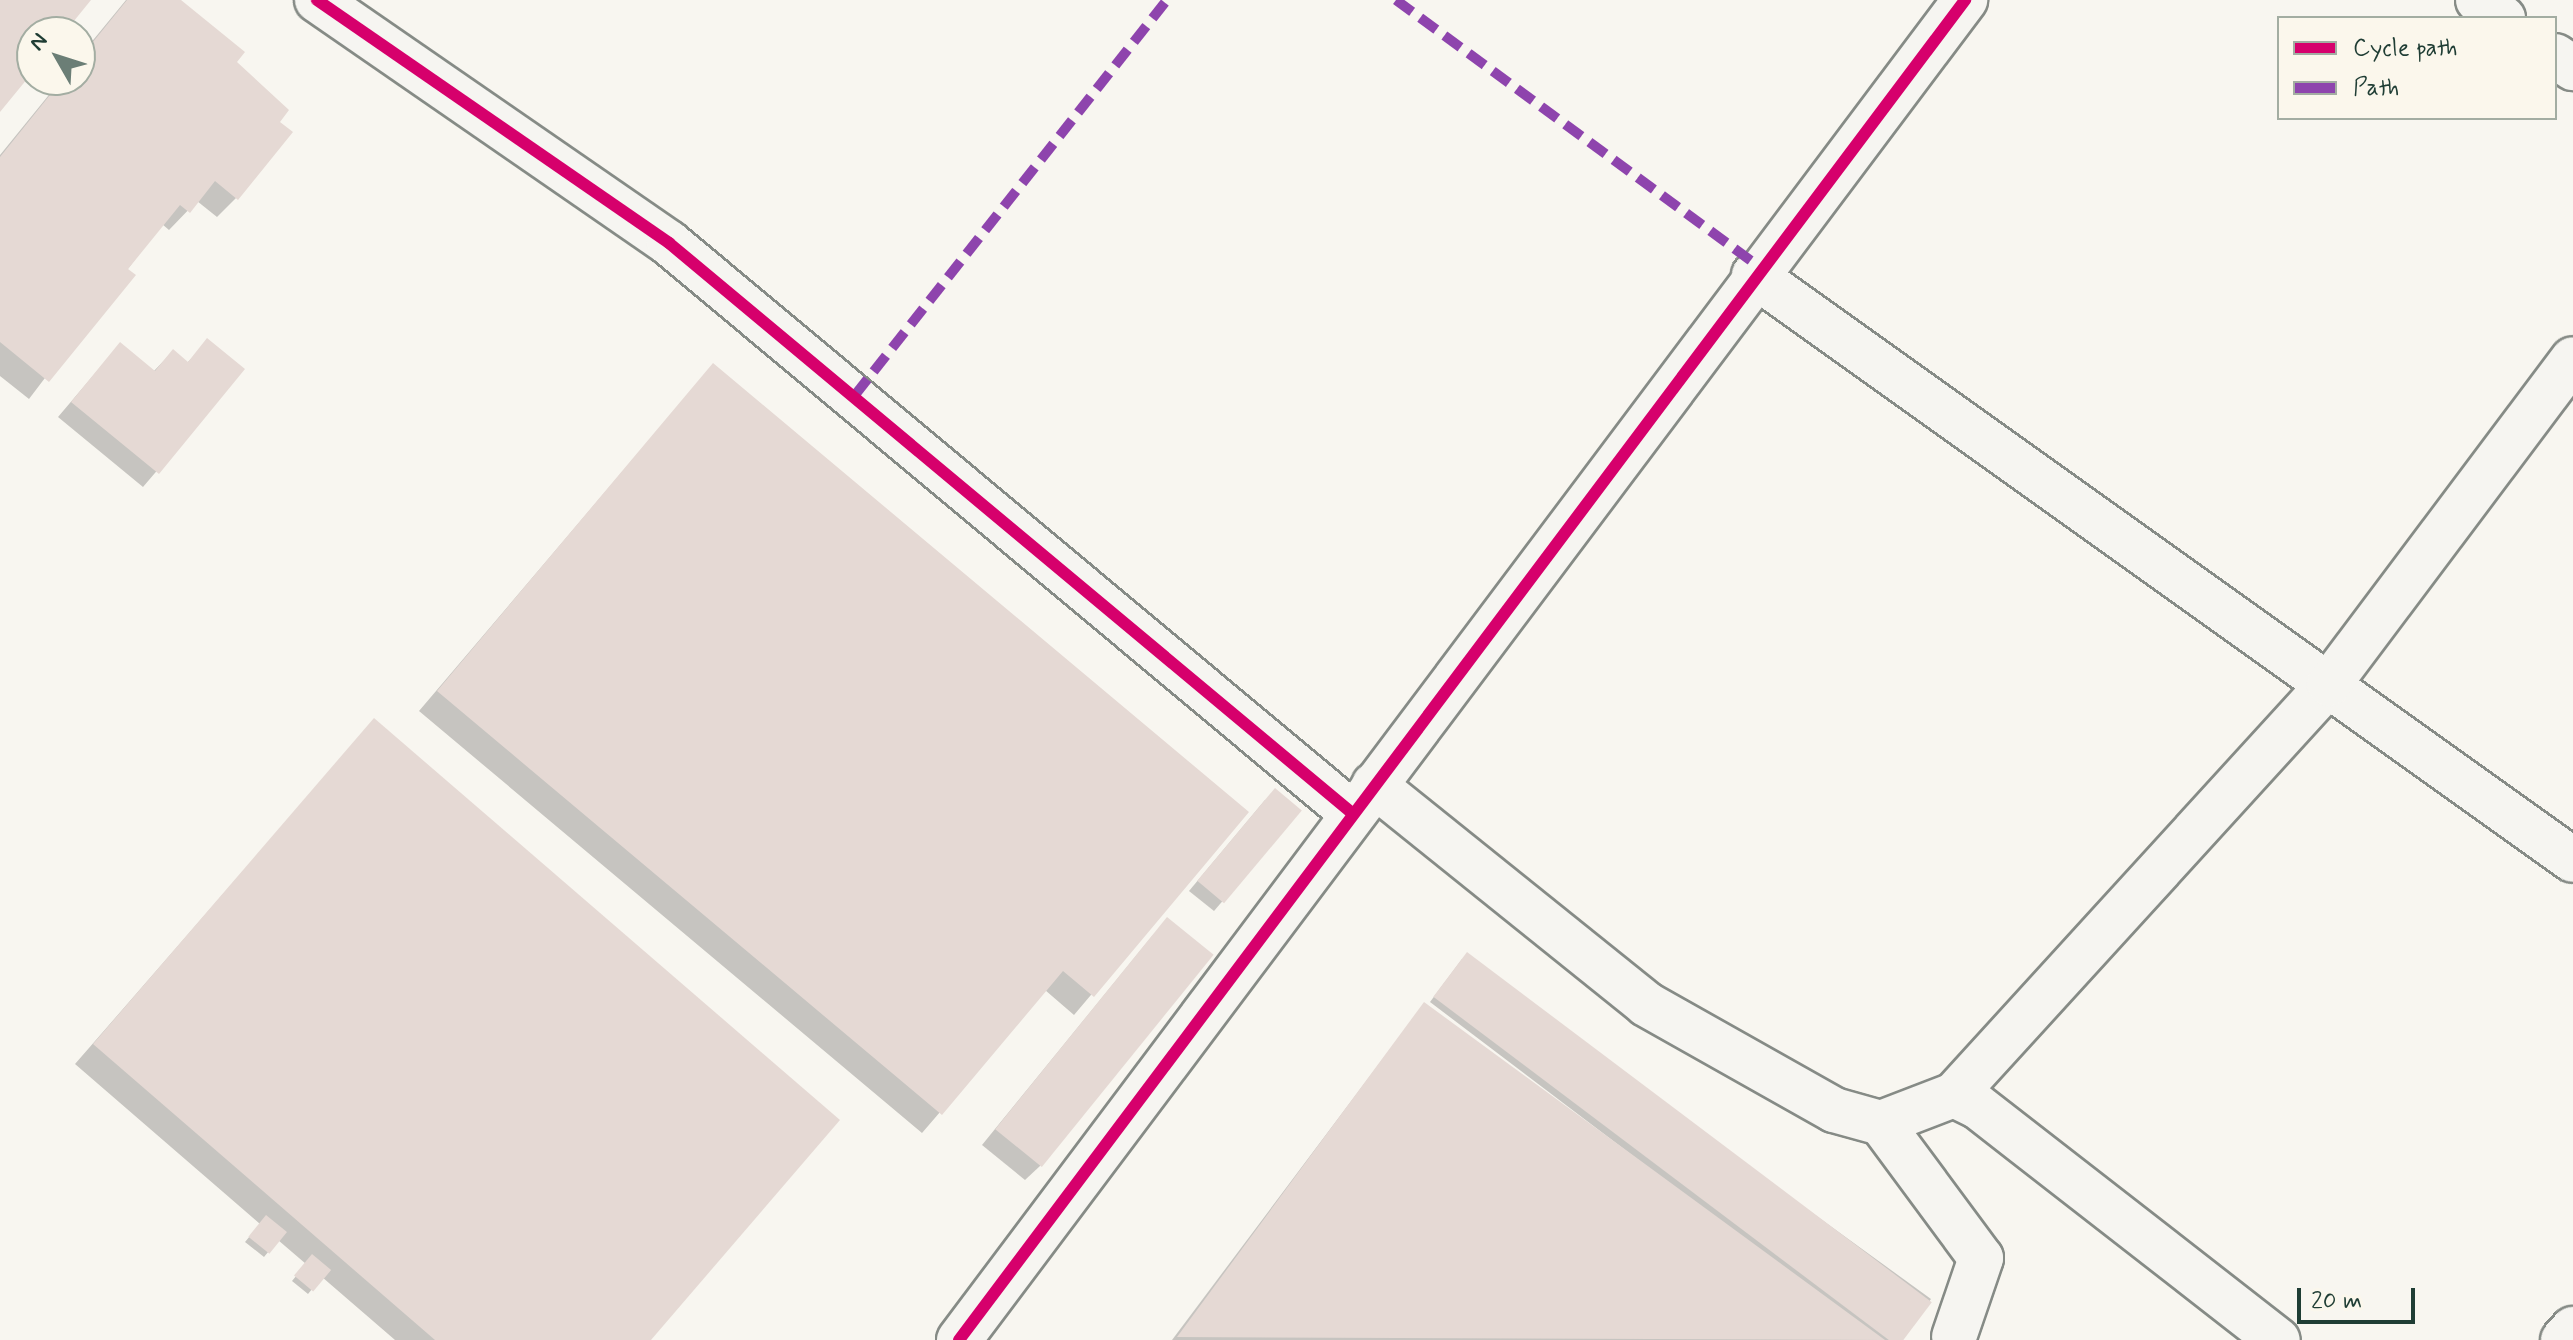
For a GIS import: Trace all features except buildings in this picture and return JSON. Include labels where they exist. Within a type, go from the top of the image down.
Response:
[{"type":"street","points":[[959,1340],[1754,275],[1965,0]]},
{"type":"street","points":[[2478,0],[2500,16]]},
{"type":"street","points":[[333,4],[669,243],[1364,800],[1646,1004],[1834,1110],[1881,1123],[1954,1095],[2329,684],[2573,359]]},
{"type":"street","points":[[1754,275],[2573,860]]},
{"type":"street","points":[[1954,1095],[1992,1114],[2278,1340]]},
{"type":"street","points":[[1881,1123],[1981,1258],[1954,1337]]},
{"type":"street","points":[[2207,1283],[2239,1285],[2308,1340]]},
{"type":"street","points":[[2563,1340],[2573,1329]]},
{"type":"marked path","points":[[855,395],[1167,0]]},
{"type":"marked path","points":[[1396,0],[1760,267]]},
{"type":"cycle path","points":[[317,0],[669,243],[1353,814]]},
{"type":"cycle path","points":[[959,1340],[1965,0]]}]
